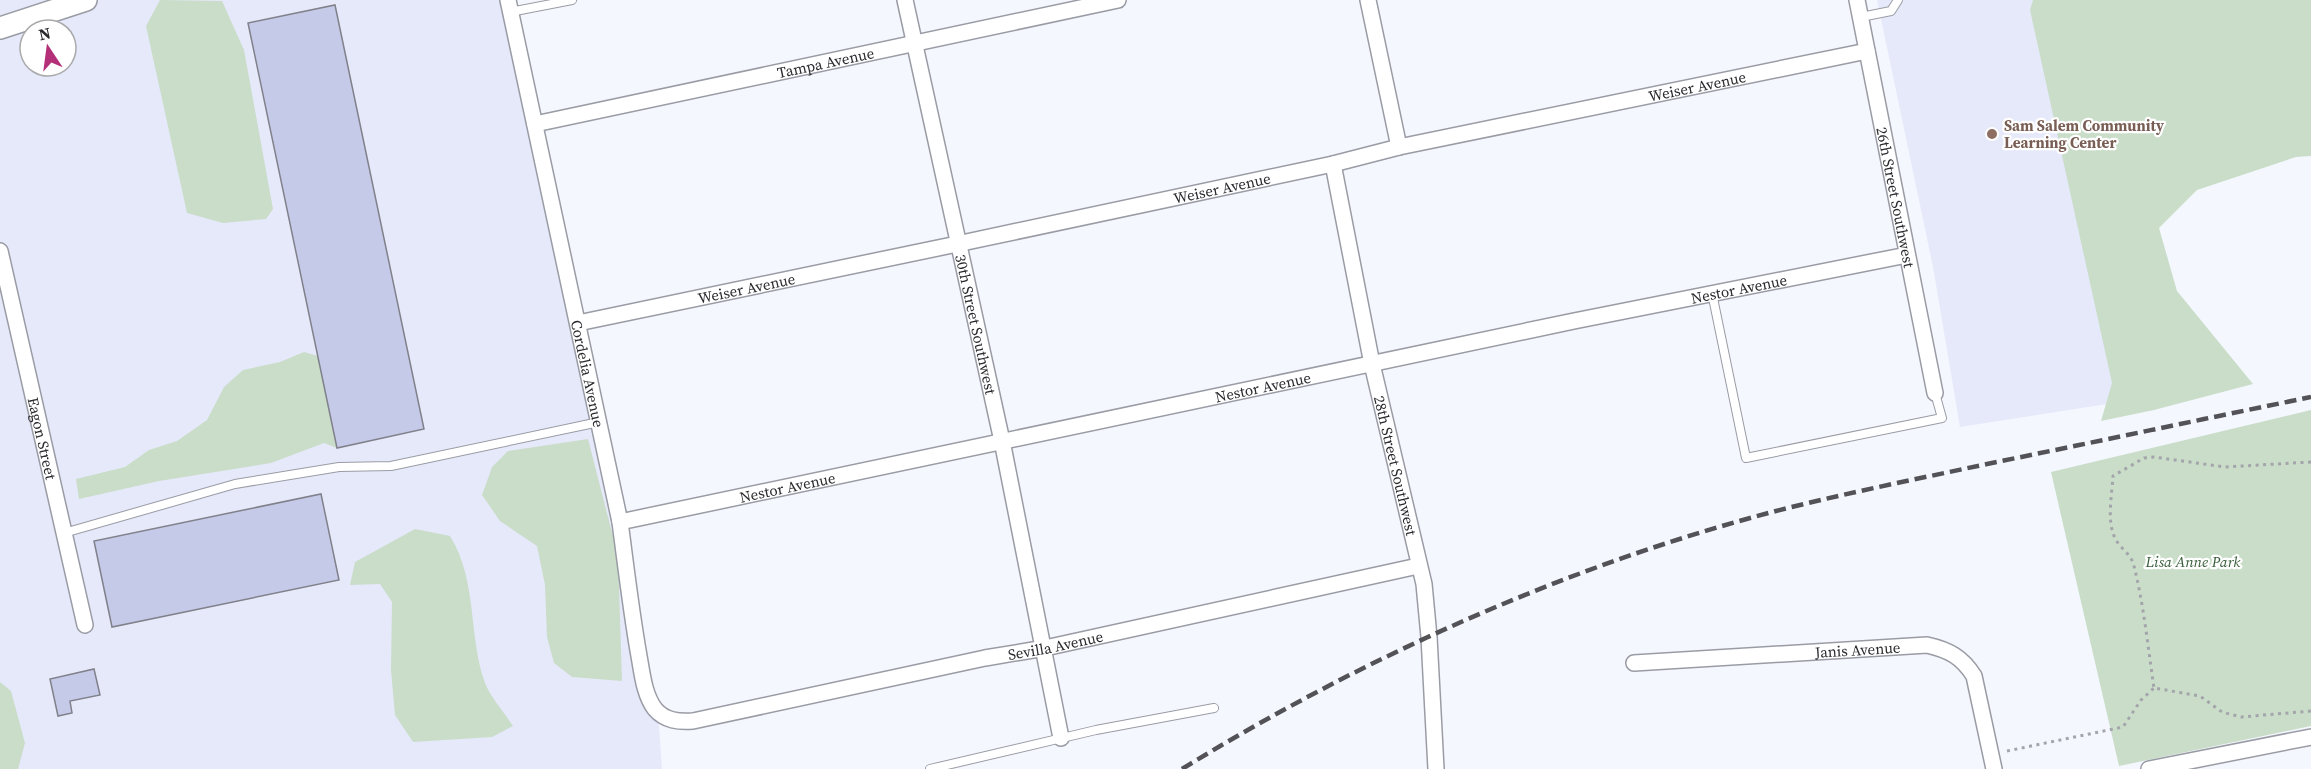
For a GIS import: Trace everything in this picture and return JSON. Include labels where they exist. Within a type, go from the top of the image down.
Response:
[{"type":"main road","points":[[0,28],[86,0]]},
{"type":"street","name":"30th Street Southwest","points":[[905,0],[1002,441],[1045,648],[1061,738]]},
{"type":"street","name":"Tampa Avenue","points":[[535,124],[1118,0]]},
{"type":"street","points":[[1368,0],[1399,147]]},
{"type":"street","name":"26th Street Southwest","points":[[1857,0],[1935,393]]},
{"type":"street","name":"Cordelia Avenue","points":[[509,6],[620,522],[631,609],[648,697],[654,708],[669,719],[680,722],[693,721]]},
{"type":"street","name":"Weiser Avenue","points":[[578,323],[1333,164],[1399,147],[1866,51]]},
{"type":"street","name":"28th Street Southwest","points":[[1333,164],[1372,364],[1427,603],[1436,769]]},
{"type":"street","name":"Eagon Street","points":[[0,251],[85,625]]},
{"type":"street","name":"Nestor Avenue","points":[[620,522],[1712,293],[1907,255]]},
{"type":"street","name":"Sevilla Avenue","points":[[693,721],[985,658],[1045,648],[1418,566]]},
{"type":"street","name":"Janis Avenue","points":[[1634,663],[1928,645],[1945,649],[1967,665],[1974,676],[1992,762]]},
{"type":"street","points":[[2149,769],[2311,737]]},
{"type":"lane","points":[[509,6],[572,0]]},
{"type":"lane","points":[[1860,17],[1891,11],[1898,0]]},
{"type":"lane","points":[[1712,293],[1746,458],[1941,418],[1935,393]]},
{"type":"lane","points":[[64,532],[235,484],[339,467],[392,466],[599,422]]},
{"type":"lane","points":[[930,769],[1061,738],[1214,708]]},
{"type":"path","points":[[2154,688],[2141,593],[2134,563],[2117,542],[2112,531],[2114,476],[2144,458],[2154,457],[2225,467],[2311,462]]},
{"type":"path","points":[[2154,688],[2200,696],[2222,712],[2241,717],[2311,711]]},
{"type":"path","points":[[1992,762],[2123,727],[2141,700],[2154,688]]},
{"type":"shaded area","points":[[0,0],[508,0],[631,613],[658,712],[662,769],[0,769]]},
{"type":"shaded area","name":"Sam Salem Community Learning Center","points":[[1877,0],[2051,0],[2133,400],[1960,427],[1933,267]]},
{"type":"green space","points":[[160,0],[222,1],[244,50],[273,209],[266,219],[223,223],[187,213],[146,26]]},
{"type":"green space","points":[[2033,0],[2311,0],[2311,156],[2296,157],[2197,190],[2159,228],[2177,291],[2253,384],[2154,410],[2101,421],[2112,383],[2030,10]]},
{"type":"green space","points":[[304,352],[318,356],[337,448],[324,443],[271,463],[159,481],[79,499],[76,479],[125,467],[149,450],[177,441],[207,420],[224,387],[243,370],[280,362]]},
{"type":"green space","name":"Lisa Anne Park","points":[[2311,410],[2311,726],[2119,766],[2051,472]]},
{"type":"green space","points":[[588,439],[618,556],[622,681],[572,677],[554,663],[547,637],[545,585],[537,546],[500,521],[482,495],[492,467],[508,451]]},
{"type":"green space","points":[[415,529],[450,536],[459,553],[469,590],[476,647],[485,683],[513,726],[492,737],[413,742],[395,715],[391,670],[392,602],[380,584],[350,585],[355,562]]},
{"type":"green space","points":[[0,682],[11,691],[25,743],[18,769],[0,769]]},
{"type":"building","points":[[335,5],[424,429],[337,448],[248,23]]},
{"type":"building","points":[[321,494],[339,580],[112,627],[94,541]]},
{"type":"building","points":[[94,669],[100,695],[70,701],[72,713],[58,716],[50,679]]},
{"type":"railway","points":[[1182,769],[1323,689],[1470,618],[1545,587],[1698,533],[1829,498],[2311,397]]},
{"type":"place","name":"Sam Salem Community Learning Center","points":[[1992,134]]}]
